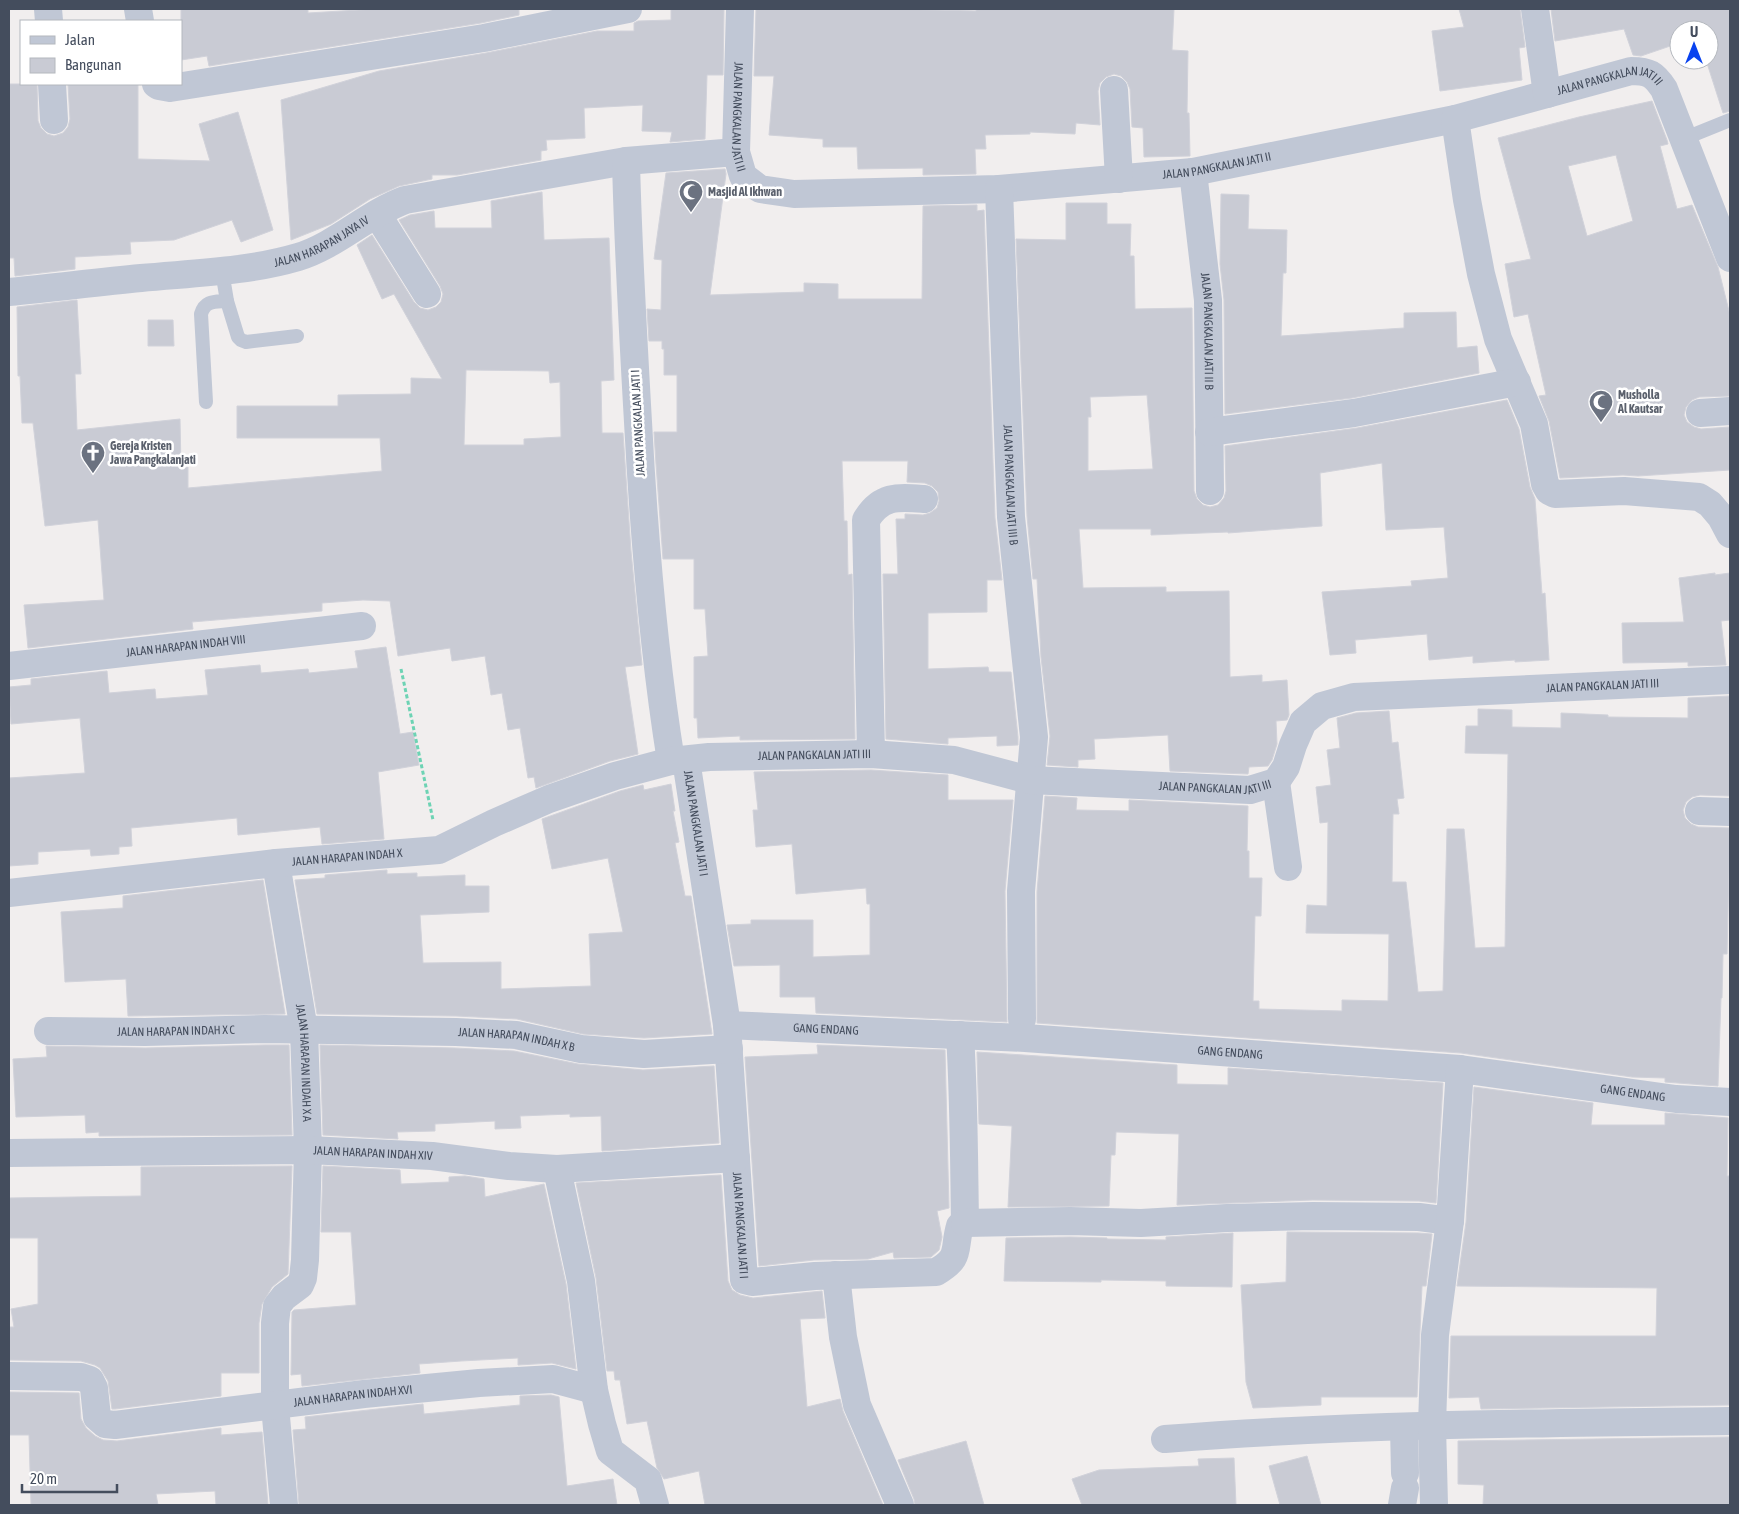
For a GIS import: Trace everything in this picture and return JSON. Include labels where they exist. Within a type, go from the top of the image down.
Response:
[{"type":"street","points":[[158,85],[170,88],[484,38],[628,9]]},
{"type":"street","name":"JALAN PANGKALAN JATI II","points":[[740,9],[736,152],[743,176],[760,189],[794,194],[999,189],[1194,172],[1455,119],[1631,71],[1643,71],[1655,76],[1664,89],[1730,258]]},
{"type":"street","points":[[1535,9],[1547,94]]},
{"type":"street","points":[[52,85],[54,120]]},
{"type":"street","points":[[1114,90],[1119,179]]},
{"type":"street","points":[[1455,119],[1467,200],[1481,274],[1498,339],[1534,424],[1545,484],[1549,491],[1555,494],[1624,491],[1698,498],[1710,504],[1730,534]]},
{"type":"street","points":[[626,161],[736,152]]},
{"type":"street","name":"JALAN HARAPAN JAYA IV","points":[[9,292],[140,278],[222,272],[269,265],[300,256],[328,244],[391,205],[405,200],[626,161]]},
{"type":"street","name":"JALAN PANGKALAN JATI I","points":[[626,161],[629,265],[645,539],[665,724],[678,761],[728,1037],[744,1280],[752,1282],[836,1275]]},
{"type":"street","name":"JALAN PANGKALAN JATI II B","points":[[1194,172],[1208,300],[1210,491]]},
{"type":"street","name":"JALAN PANGKALAN JATI III B","points":[[999,189],[1010,518],[1034,737],[1021,891],[1022,1019]]},
{"type":"street","points":[[377,214],[428,294]]},
{"type":"street","points":[[1209,432],[1354,413],[1517,382]]},
{"type":"street","points":[[1700,413],[1730,411]]},
{"type":"street","points":[[871,754],[866,520],[873,508],[886,501],[898,498],[924,498]]},
{"type":"street","name":"JALAN HARAPAN INDAH VIII","points":[[9,666],[362,626]]},
{"type":"street","name":"JALAN PANGKALAN JATI III","points":[[678,761],[709,757],[871,754],[954,760],[1029,780],[1250,790],[1276,782],[1286,767],[1303,722],[1322,706],[1354,697],[1730,680]]},
{"type":"street","name":"JALAN HARAPAN INDAH X","points":[[9,893],[276,863],[438,850],[494,822],[549,799],[615,776],[678,761]]},
{"type":"street","points":[[1276,782],[1288,867]]},
{"type":"street","points":[[1699,812],[1730,812]]},
{"type":"street","name":"JALAN HARAPAN INDAH X A","points":[[276,863],[304,1030],[308,1150],[304,1270],[300,1285],[284,1297],[277,1306],[275,1323],[275,1406],[284,1505]]},
{"type":"street","name":"JALAN HARAPAN INDAH X B","points":[[304,1030],[456,1032],[516,1035],[581,1049],[644,1054],[728,1037]]},
{"type":"street","name":"JALAN HARAPAN INDAH X C","points":[[48,1031],[304,1030]]},
{"type":"street","points":[[960,1035],[964,1105],[965,1223]]},
{"type":"street","name":"GANG ENDANG","points":[[728,1037],[960,1035],[1025,1038],[1460,1069],[1676,1099],[1730,1102]]},
{"type":"street","points":[[1434,1505],[1432,1425],[1435,1335],[1450,1221],[1460,1069]]},
{"type":"street","name":"JALAN HARAPAN INDAH XIV","points":[[9,1153],[308,1150],[432,1156],[509,1166],[557,1169],[736,1158]]},
{"type":"street","points":[[557,1169],[581,1281],[594,1390],[610,1450],[648,1480],[656,1505]]},
{"type":"street","points":[[900,1505],[857,1405],[843,1337],[836,1275],[936,1272],[946,1266],[956,1254],[957,1234],[960,1226],[965,1223],[1070,1221],[1141,1224],[1227,1218],[1313,1216],[1419,1217],[1450,1221]]},
{"type":"street","name":"JALAN HARAPAN INDAH XVI","points":[[9,1376],[81,1377],[90,1380],[94,1388],[97,1417],[105,1424],[115,1425],[364,1394],[506,1381],[553,1379],[594,1390]]},
{"type":"street","points":[[1165,1439],[1254,1432],[1432,1425],[1730,1421]]},
{"type":"street","points":[[1404,1427],[1404,1489]]},
{"type":"lane","points":[[1683,139],[1730,120]]},
{"type":"lane","points":[[222,272],[227,301],[238,337],[241,340],[246,342],[297,336]]},
{"type":"lane","points":[[206,402],[201,314],[205,305],[209,302],[227,301]]},
{"type":"path","points":[[401,669],[438,850]]},
{"type":"building","points":[[181,9],[308,9],[308,13],[375,9],[519,9],[519,15],[481,23],[209,66],[207,56],[182,60]]},
{"type":"building","points":[[671,9],[724,9],[723,75],[707,75],[705,139],[670,142],[672,132],[642,131],[643,105],[584,108],[585,138],[546,140],[547,150],[541,151],[541,160],[457,175],[432,175],[432,179],[399,186],[370,199],[331,224],[291,240],[281,100],[379,71],[486,53],[597,31],[634,31],[634,23],[638,21],[671,20]]},
{"type":"building","points":[[756,9],[976,11],[976,9],[1174,9],[1172,50],[1188,51],[1187,113],[1189,113],[1190,156],[1144,157],[1143,128],[1132,127],[1130,89],[1127,82],[1121,76],[1114,74],[1106,77],[1100,83],[1098,91],[1100,125],[1076,123],[1075,134],[1030,132],[1030,134],[985,135],[986,149],[975,149],[976,174],[923,175],[923,168],[858,169],[857,147],[823,147],[823,139],[769,135],[774,76],[754,76]]},
{"type":"building","points":[[1459,9],[1520,9],[1525,47],[1519,48],[1522,80],[1440,91],[1432,31],[1464,27]]},
{"type":"building","points":[[1551,9],[1730,9],[1730,111],[1723,113],[1709,70],[1719,70],[1719,20],[1669,20],[1669,46],[1641,56],[1633,55],[1624,29],[1555,41]]},
{"type":"building","points":[[9,84],[37,85],[38,121],[41,128],[47,134],[54,136],[63,133],[68,127],[70,119],[68,85],[138,85],[138,159],[210,161],[199,124],[238,112],[273,230],[241,242],[232,220],[174,240],[130,242],[131,254],[75,257],[75,269],[15,276],[14,258],[9,258]]},
{"type":"building","points":[[1652,101],[1668,144],[1660,146],[1677,209],[1692,205],[1718,267],[1730,315],[1730,396],[1699,397],[1692,400],[1686,407],[1684,415],[1687,422],[1701,429],[1730,427],[1730,470],[1638,476],[1560,478],[1549,421],[1539,396],[1546,395],[1528,314],[1514,317],[1505,264],[1531,259],[1498,138]],"holes":[[[1616,155],[1633,221],[1587,236],[1568,166]]]},
{"type":"building","points":[[725,169],[726,174],[710,295],[804,292],[804,283],[838,284],[838,299],[922,299],[923,206],[977,205],[977,211],[984,210],[995,518],[1002,580],[987,580],[987,612],[928,613],[928,669],[988,667],[989,672],[1011,672],[1018,745],[997,746],[997,736],[948,738],[948,744],[886,739],[883,574],[898,574],[896,519],[905,519],[905,514],[923,515],[930,513],[937,508],[939,501],[938,492],[932,486],[925,483],[907,482],[908,461],[842,461],[844,521],[847,521],[848,575],[852,574],[855,739],[740,740],[740,736],[698,738],[697,718],[694,718],[694,657],[708,656],[705,609],[694,609],[694,559],[663,559],[654,432],[677,432],[677,375],[664,375],[664,349],[662,349],[662,341],[649,341],[647,309],[661,310],[662,260],[654,259],[666,173]]},
{"type":"building","points":[[542,192],[544,240],[609,238],[614,380],[601,381],[602,433],[623,433],[631,551],[642,665],[625,667],[638,754],[610,761],[536,788],[534,777],[528,778],[520,728],[508,730],[502,693],[491,695],[485,656],[452,661],[450,648],[398,656],[390,601],[363,600],[322,603],[322,611],[192,622],[193,629],[28,648],[24,605],[104,600],[98,520],[45,526],[33,423],[22,423],[20,376],[18,376],[17,307],[77,300],[81,374],[75,374],[77,430],[180,419],[181,468],[188,467],[188,488],[382,471],[380,438],[237,438],[237,406],[338,406],[338,395],[411,394],[411,378],[442,379],[394,294],[382,299],[357,245],[372,235],[414,302],[420,308],[428,310],[436,307],[441,302],[443,294],[440,286],[399,220],[410,215],[434,211],[435,228],[492,228],[491,201]],"holes":[[[466,370],[549,371],[550,383],[560,382],[561,437],[524,439],[524,445],[464,445]]]},
{"type":"building","points":[[1221,194],[1249,195],[1248,229],[1287,230],[1286,273],[1283,273],[1281,336],[1404,328],[1404,313],[1456,312],[1457,348],[1477,346],[1479,373],[1352,398],[1225,414],[1224,300],[1220,264]]},
{"type":"building","points":[[1066,203],[1107,203],[1107,224],[1131,224],[1130,256],[1134,256],[1135,309],[1192,308],[1194,491],[1197,499],[1203,505],[1210,507],[1218,505],[1224,498],[1226,491],[1225,446],[1357,428],[1507,400],[1519,429],[1530,487],[1535,499],[1542,594],[1545,593],[1549,660],[1473,663],[1473,656],[1429,660],[1427,634],[1355,640],[1356,653],[1330,655],[1322,592],[1412,586],[1411,581],[1448,578],[1444,527],[1386,530],[1382,463],[1320,473],[1322,526],[1228,533],[1151,535],[1151,529],[1079,529],[1083,588],[1166,587],[1166,592],[1229,591],[1230,677],[1262,675],[1262,682],[1287,680],[1289,715],[1287,720],[1276,721],[1277,744],[1268,766],[1249,767],[1248,774],[1170,771],[1168,735],[1094,739],[1095,759],[1078,760],[1078,767],[1047,765],[1050,736],[1041,657],[1037,579],[1033,579],[1027,516],[1016,239],[1066,240]],"holes":[[[1147,395],[1153,469],[1088,471],[1088,417],[1091,417],[1090,397]]]},
{"type":"building","points":[[148,320],[173,320],[174,346],[148,346]]},
{"type":"building","points":[[1715,573],[1715,575],[1730,573],[1730,620],[1721,621],[1726,665],[1688,666],[1688,662],[1623,663],[1622,623],[1684,622],[1679,578]]},
{"type":"building","points":[[386,647],[400,734],[413,732],[419,765],[378,772],[384,839],[322,844],[320,827],[238,835],[237,818],[131,828],[132,846],[119,847],[119,854],[91,856],[90,849],[38,852],[38,864],[9,866],[9,778],[85,773],[80,718],[11,724],[9,687],[31,685],[31,679],[107,671],[109,693],[155,689],[156,699],[208,695],[205,670],[260,665],[261,673],[308,669],[309,673],[358,668],[355,651]]},
{"type":"building","points":[[1730,696],[1730,796],[1700,795],[1692,797],[1686,802],[1683,810],[1685,818],[1691,824],[1698,827],[1730,828],[1727,954],[1723,954],[1718,1086],[1665,1082],[1665,1078],[1632,1077],[1461,1053],[1037,1023],[1037,892],[1045,796],[1077,798],[1076,810],[1129,811],[1129,800],[1248,806],[1247,851],[1249,851],[1249,878],[1262,878],[1261,916],[1255,916],[1253,1001],[1259,1001],[1259,1009],[1342,1011],[1342,1000],[1388,1001],[1389,934],[1306,933],[1307,905],[1327,906],[1328,822],[1320,823],[1316,787],[1331,785],[1327,750],[1340,748],[1337,718],[1356,713],[1389,711],[1392,743],[1398,742],[1404,798],[1397,799],[1399,814],[1393,814],[1392,882],[1406,882],[1418,992],[1443,991],[1447,829],[1464,829],[1475,948],[1505,947],[1508,754],[1465,753],[1466,726],[1478,726],[1478,709],[1512,710],[1512,727],[1561,728],[1561,713],[1608,715],[1608,717],[1688,718],[1688,698]]},
{"type":"building","points":[[871,770],[948,775],[948,800],[1013,800],[1005,891],[1007,1022],[816,1013],[815,997],[780,997],[780,965],[734,966],[727,925],[751,924],[751,920],[813,920],[813,957],[870,955],[870,904],[867,904],[866,888],[796,894],[792,844],[756,847],[753,810],[758,810],[754,772]]},
{"type":"building","points":[[671,784],[675,811],[673,811],[679,842],[675,843],[685,896],[691,896],[712,1034],[644,1038],[583,1034],[517,1019],[317,1014],[295,880],[325,878],[325,875],[387,870],[387,874],[417,873],[417,877],[465,875],[465,886],[489,886],[489,912],[420,915],[423,963],[501,962],[501,989],[591,986],[589,934],[623,932],[608,858],[552,869],[542,819],[620,791],[643,785],[644,790]]},
{"type":"building","points":[[263,880],[285,1014],[128,1016],[126,979],[65,982],[61,912],[123,908],[123,896]]},
{"type":"building","points":[[289,1045],[292,1135],[99,1136],[99,1132],[86,1133],[85,1115],[16,1117],[13,1059],[47,1057],[46,1046],[145,1048]]},
{"type":"building","points":[[320,1045],[514,1051],[578,1064],[643,1070],[714,1066],[719,1143],[602,1151],[601,1116],[570,1117],[570,1114],[520,1116],[521,1128],[495,1129],[495,1121],[435,1124],[435,1131],[397,1132],[398,1139],[323,1135]]},
{"type":"building","points":[[817,1045],[945,1050],[949,1208],[937,1211],[942,1237],[939,1250],[931,1257],[894,1258],[893,1252],[868,1259],[814,1260],[759,1266],[745,1057],[818,1054]]},
{"type":"building","points":[[977,1052],[1177,1065],[1177,1084],[1228,1085],[1228,1068],[1443,1083],[1436,1203],[1419,1201],[1313,1200],[1177,1205],[1179,1134],[1116,1132],[1115,1155],[1111,1155],[1109,1206],[1008,1207],[1012,1126],[979,1124]]},
{"type":"building","points":[[1474,1087],[1593,1103],[1591,1125],[1665,1125],[1665,1113],[1728,1118],[1727,1176],[1730,1176],[1730,1405],[1481,1409],[1479,1397],[1449,1398],[1451,1336],[1656,1336],[1657,1288],[1457,1286],[1466,1222]]},
{"type":"building","points":[[292,1166],[288,1274],[272,1287],[262,1304],[259,1323],[259,1373],[221,1373],[221,1396],[112,1409],[108,1381],[100,1368],[95,1365],[81,1361],[9,1360],[9,1327],[14,1327],[11,1309],[38,1304],[38,1238],[9,1238],[9,1198],[141,1196],[141,1167]]},
{"type":"building","points":[[323,1166],[400,1170],[401,1184],[449,1182],[449,1177],[465,1176],[484,1179],[485,1197],[544,1184],[566,1284],[576,1369],[552,1363],[518,1365],[518,1358],[461,1361],[419,1364],[420,1373],[302,1386],[301,1374],[291,1375],[292,1312],[294,1310],[356,1305],[351,1232],[321,1232]]},
{"type":"building","points":[[721,1175],[728,1281],[732,1290],[740,1295],[753,1298],[822,1291],[825,1318],[800,1319],[807,1407],[840,1399],[843,1411],[883,1505],[705,1505],[699,1471],[664,1479],[657,1468],[647,1421],[627,1424],[620,1380],[615,1380],[614,1371],[607,1371],[596,1278],[576,1183]]},
{"type":"building","points":[[1287,1232],[1432,1234],[1426,1286],[1422,1286],[1417,1397],[1321,1397],[1321,1405],[1253,1408],[1246,1382],[1241,1285],[1286,1282]]},
{"type":"building","points":[[1233,1233],[1232,1287],[1166,1286],[1166,1281],[1004,1281],[1006,1238],[1070,1237],[1166,1240],[1166,1237]]},
{"type":"building","points":[[9,1392],[79,1393],[81,1419],[86,1428],[103,1440],[117,1441],[221,1428],[221,1435],[262,1432],[268,1505],[216,1505],[215,1491],[156,1494],[158,1505],[31,1505],[29,1435],[9,1435]]},
{"type":"building","points":[[551,1395],[559,1397],[567,1486],[613,1479],[617,1505],[299,1505],[293,1430],[306,1429],[305,1417],[423,1404],[424,1414],[520,1405],[520,1396]]},
{"type":"building","points":[[1730,1437],[1730,1505],[1483,1505],[1484,1485],[1458,1484],[1458,1441]]},
{"type":"building","points":[[966,1441],[984,1505],[915,1505],[898,1460]]},
{"type":"building","points":[[1307,1456],[1321,1505],[1280,1505],[1269,1466]]},
{"type":"building","points":[[1234,1458],[1236,1505],[1082,1505],[1072,1479],[1099,1470],[1199,1466],[1198,1459]]},
{"type":"place","name":"Masjid Al Ikhwan","points":[[691,213]]},
{"type":"place","name":"Musholla Al Kautsar","points":[[1601,423]]},
{"type":"place","name":"Gereja Kristen Jawa Pangkalanjati","points":[[93,474]]}]
